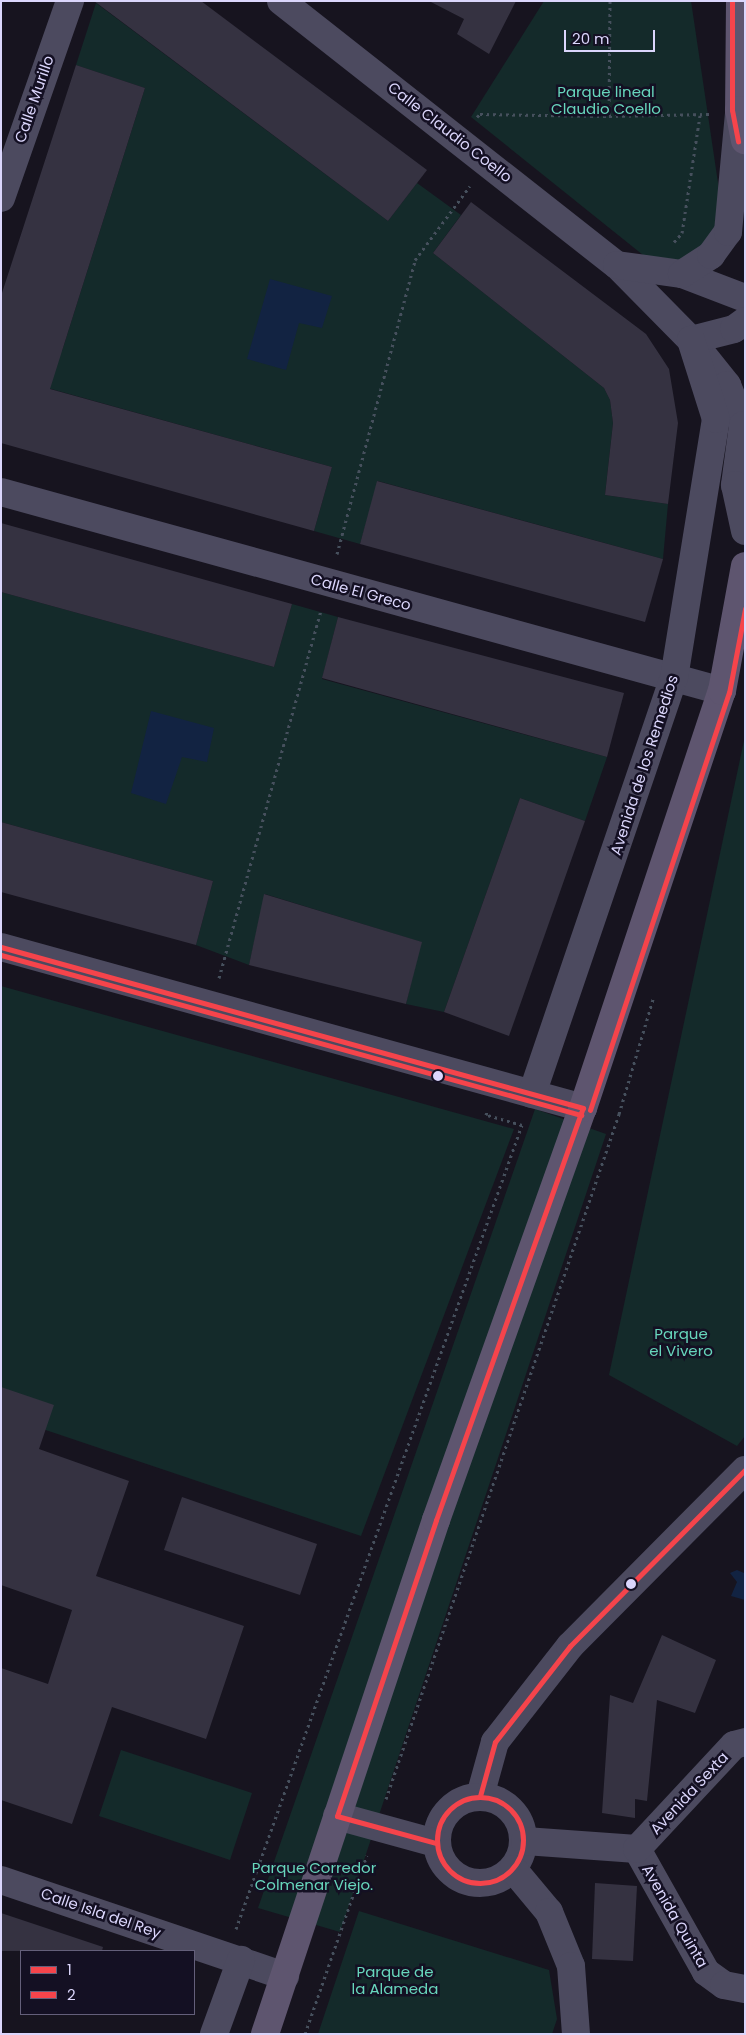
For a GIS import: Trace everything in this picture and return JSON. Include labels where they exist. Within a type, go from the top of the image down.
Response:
[{"type":"main road","points":[[740,1],[739,110],[745,140]]},
{"type":"main road","points":[[265,2034],[436,1520],[583,1108],[722,691],[745,566]]},
{"type":"street","name":"Calle Murillo","points":[[1,198],[70,1]]},
{"type":"street","name":"Calle Claudio Coello","points":[[281,1],[459,138],[616,265]]},
{"type":"street","points":[[682,274],[711,256],[728,232],[739,110]]},
{"type":"street","points":[[616,265],[682,274],[745,298]]},
{"type":"street","name":"Avenida de los Remedios","points":[[616,265],[691,340],[727,385],[743,425],[735,485],[745,531]]},
{"type":"street","points":[[691,340],[734,329],[745,321]]},
{"type":"street","name":"Avenida de los Remedios","points":[[532,1094],[674,678],[716,418],[691,340]]},
{"type":"street","name":"Calle El Greco","points":[[1,492],[722,691]]},
{"type":"street","points":[[1,947],[583,1108]]},
{"type":"street","points":[[480,1796],[495,1742],[570,1646],[745,1470]]},
{"type":"street","name":"Avenida Sexta","points":[[637,1849],[734,1745],[745,1742]]},
{"type":"street","points":[[480,1796],[497,1799],[512,1809],[521,1824],[525,1841],[513,1869],[497,1881],[476,1884],[457,1877],[442,1863],[436,1843],[441,1820],[456,1803],[480,1796]]},
{"type":"street","points":[[337,1816],[436,1843]]},
{"type":"street","points":[[525,1841],[637,1849]]},
{"type":"street","name":"Avenida Quinta","points":[[637,1849],[706,1972],[724,1985],[745,1988]]},
{"type":"street","points":[[513,1869],[549,1912],[572,1966],[576,2034]]},
{"type":"street","name":"Calle Isla del Rey","points":[[1,1880],[285,1976]]},
{"type":"street","points":[[214,2034],[234,1958]]},
{"type":"path","points":[[609,116],[610,1]]},
{"type":"path","points":[[459,138],[480,114],[700,115],[739,110]]},
{"type":"path","points":[[670,246],[682,233],[700,115]]},
{"type":"path","points":[[341,539],[415,260],[453,210]]},
{"type":"path","points":[[225,958],[320,612]]},
{"type":"path","points":[[305,2034],[619,1114],[656,991]]},
{"type":"path","points":[[234,1958],[522,1125],[486,1115],[496,1085]]},
{"type":"green space","name":"Parque lineal Claudio Coello","points":[[544,1],[691,1],[721,203],[716,231],[698,254],[676,261],[648,259],[471,117]]},
{"type":"green space","points":[[96,3],[388,221],[417,183],[461,215],[433,253],[604,388],[610,400],[613,423],[605,495],[668,504],[663,559],[378,481],[360,544],[314,531],[332,467],[1,375],[62,351],[145,88],[76,65]]},
{"type":"green space","points":[[1,592],[274,667],[292,604],[338,617],[322,679],[607,757],[585,821],[520,798],[444,1012],[406,1004],[421,942],[265,894],[249,965],[196,945],[213,881],[1,822]]},
{"type":"green space","name":"Parque el Vivero","points":[[745,736],[745,1436],[737,1446],[609,1375]]},
{"type":"green space","points":[[1,986],[514,1129],[361,1536],[1,1415]]},
{"type":"green space","name":"Parque Corredor Colmenar Viejo.","points":[[535,1109],[606,1134],[340,1932],[258,1908]]},
{"type":"green space","points":[[121,1750],[252,1793],[230,1860],[99,1816]]},
{"type":"green space","name":"Parque de la Alameda","points":[[359,1911],[549,1970],[557,2019],[552,2034],[318,2034]]},
{"type":"water","points":[[270,279],[332,296],[322,328],[299,323],[286,370],[247,359]]},
{"type":"water","points":[[151,711],[214,728],[207,762],[182,757],[166,804],[131,793]]},
{"type":"water","points":[[737,1570],[744,1573],[745,1600],[731,1596],[737,1582],[730,1573]]},
{"type":"building","points":[[94,1],[201,1],[427,170],[388,221]]},
{"type":"building","points":[[429,1],[516,1],[489,54],[457,34],[464,19]]},
{"type":"building","points":[[76,65],[145,88],[50,389],[332,467],[314,531],[1,443],[1,296]]},
{"type":"building","points":[[471,202],[646,334],[669,369],[678,423],[668,504],[605,495],[613,423],[610,400],[604,388],[433,253]]},
{"type":"building","points":[[377,481],[663,559],[645,622],[360,544]]},
{"type":"building","points":[[1,523],[292,604],[274,667],[1,592]]},
{"type":"building","points":[[338,617],[624,693],[607,757],[322,678]]},
{"type":"building","points":[[520,798],[585,821],[509,1036],[444,1012]]},
{"type":"building","points":[[1,822],[213,881],[196,945],[1,892]]},
{"type":"building","points":[[264,894],[422,942],[406,1004],[249,965]]},
{"type":"building","points":[[1,1387],[54,1405],[39,1449],[129,1481],[96,1576],[244,1626],[206,1739],[112,1707],[72,1824],[1,1800],[1,1668],[48,1684],[72,1610],[1,1585]]},
{"type":"building","points":[[182,1497],[317,1544],[300,1595],[164,1550]]},
{"type":"building","points":[[662,1635],[716,1660],[695,1713],[657,1700],[647,1801],[635,1799],[635,1818],[602,1813],[610,1695],[633,1703]]},
{"type":"building","points":[[595,1883],[637,1886],[633,1961],[592,1959]]},
{"type":"building","points":[[1,1913],[103,1947],[102,1950],[1,1951]]},
{"type":"transit line","name":"2","points":[[732,1],[732,110],[738,141]]},
{"type":"transit line","name":"2","points":[[590,1110],[729,693],[745,609]]},
{"type":"transit line","name":"1","points":[[1,947],[583,1108]]},
{"type":"transit line","name":"2","points":[[1,955],[581,1115]]},
{"type":"transit line","name":"1","points":[[337,1816],[436,1520],[583,1108]]},
{"type":"transit line","name":"1","points":[[480,1796],[495,1742],[570,1646],[745,1470]]},
{"type":"transit line","name":"1","points":[[472,1797],[488,1797],[497,1800],[511,1809],[520,1823],[523,1840],[520,1857],[511,1871],[497,1880],[488,1883],[472,1883],[456,1876],[444,1864],[437,1848],[437,1832],[444,1816],[456,1804],[472,1797]]},
{"type":"transit line","name":"1","points":[[337,1816],[436,1843]]}]
